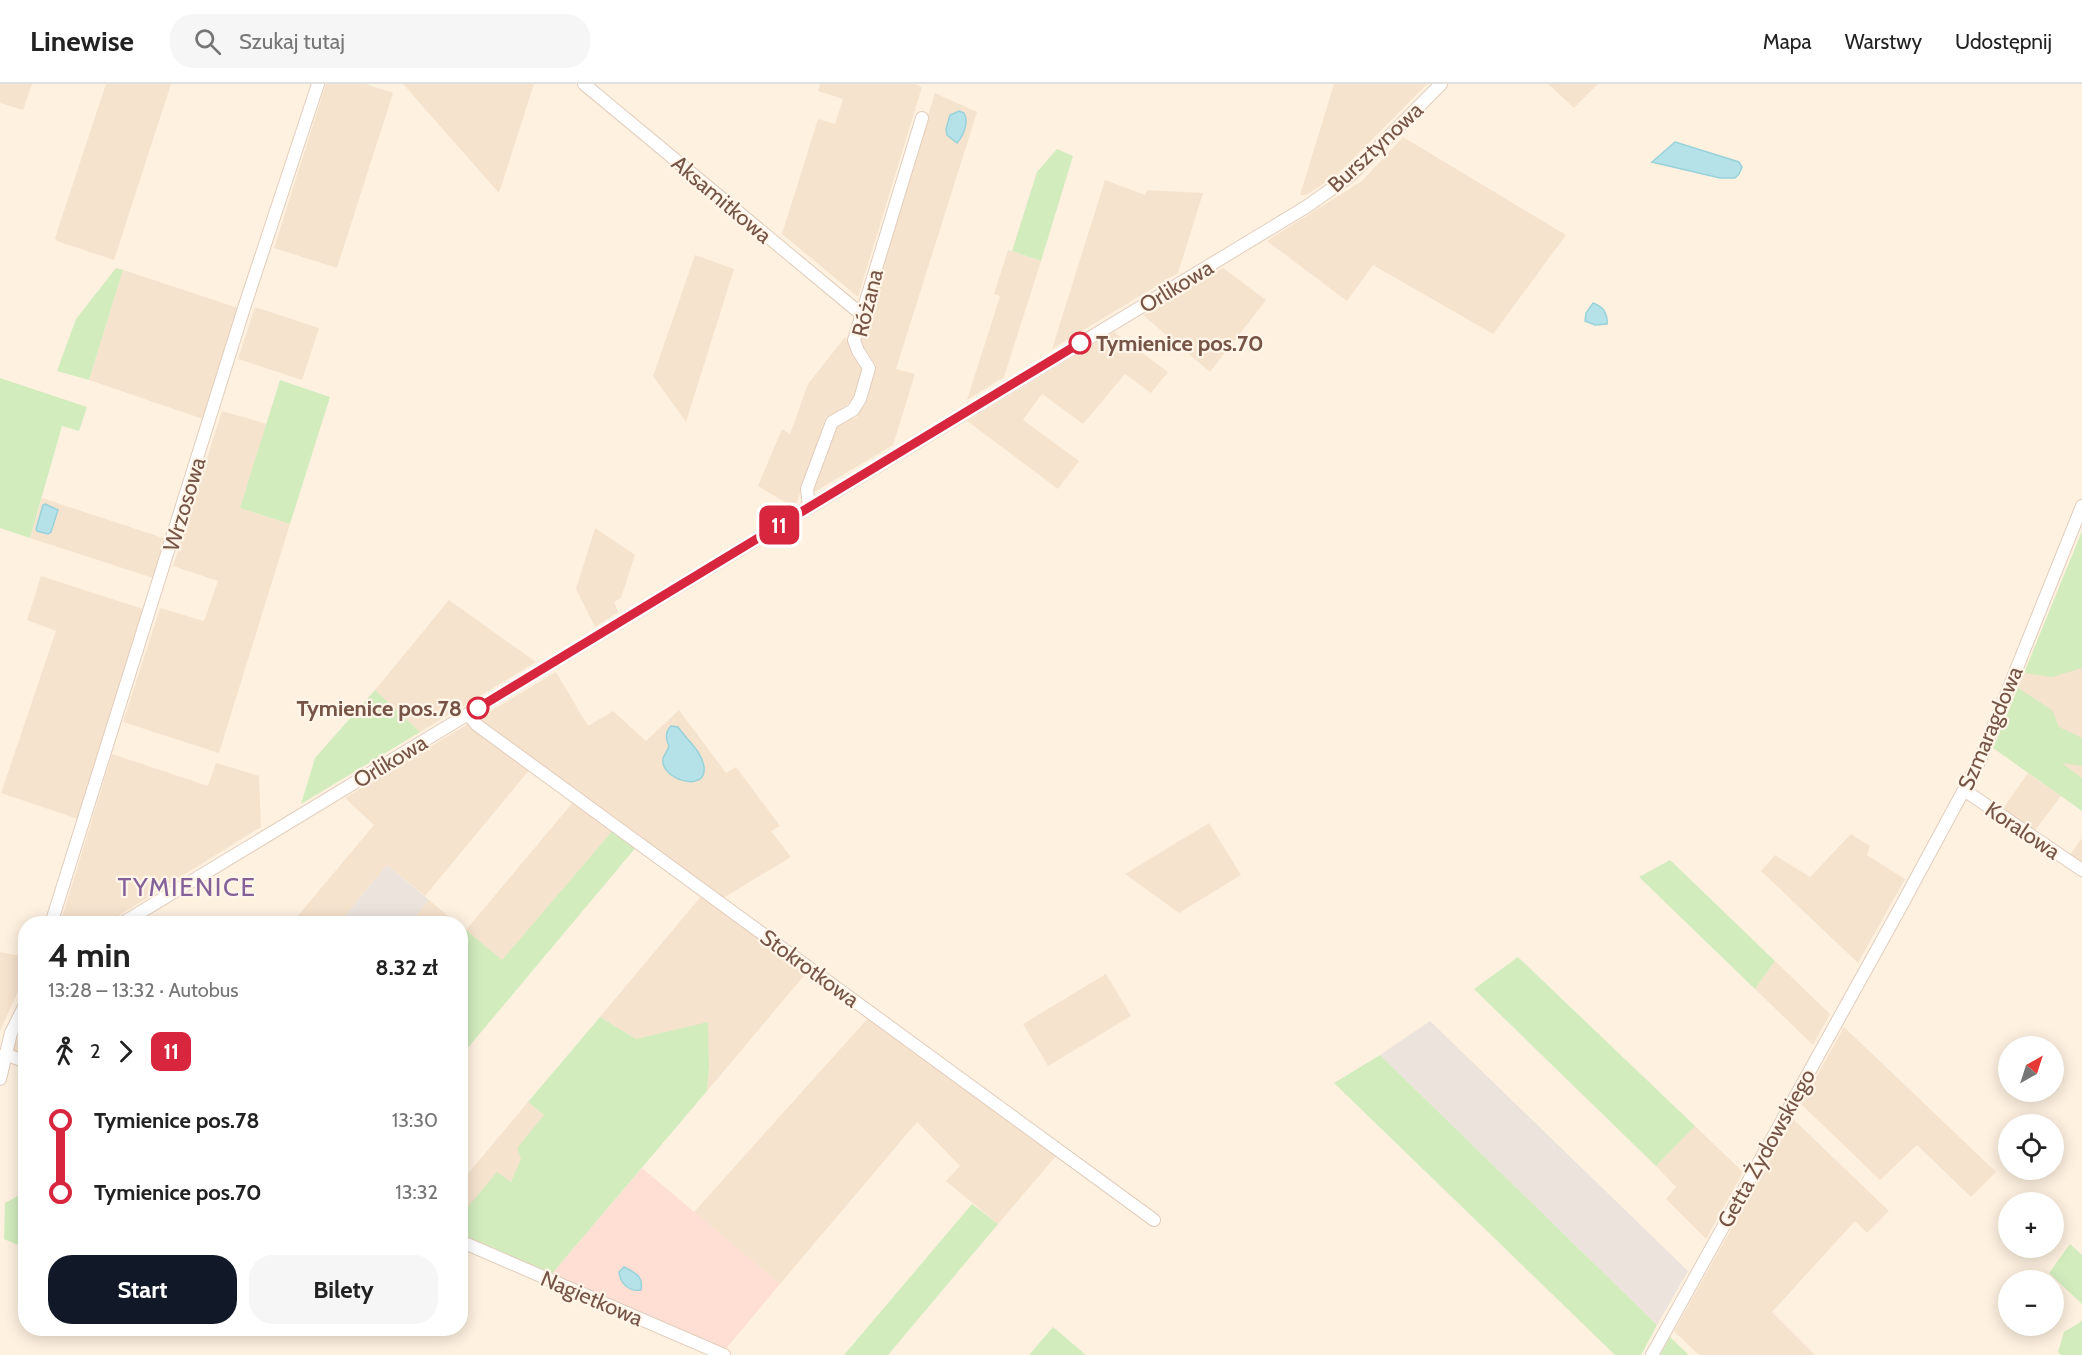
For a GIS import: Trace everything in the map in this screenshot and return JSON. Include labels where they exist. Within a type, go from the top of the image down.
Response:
[{"type":"street","name":"Wrzosowa","points":[[54,916],[244,308],[318,84]]},
{"type":"street","name":"Aksamitkowa","points":[[584,84],[861,314]]},
{"type":"street","name":"Bursztynowa","points":[[1306,207],[1350,176],[1442,84]]},
{"type":"street","name":"Różana","points":[[809,507],[807,489],[832,422],[853,410],[860,399],[869,368],[854,340],[922,118]]},
{"type":"street","name":"Orlikowa","points":[[134,916],[1306,207]]},
{"type":"street","name":"Szmaragdowa","points":[[1881,942],[1979,762],[2081,514]]},
{"type":"street","name":"Stokrotkowa","points":[[468,714],[477,725],[1154,1220]]},
{"type":"street","name":"Koralowa","points":[[1964,790],[2082,870]]},
{"type":"street","name":"Getta Żydowskiego","points":[[1652,1355],[1881,942]]},
{"type":"street","points":[[0,1079],[11,1033],[18,1019]]},
{"type":"street","points":[[5,1053],[18,1059]]},
{"type":"street","name":"Nagietkowa","points":[[468,1244],[724,1355]]},
{"type":"shaded area","points":[[0,84],[32,84],[23,110],[0,103]]},
{"type":"shaded area","points":[[106,84],[171,84],[114,260],[57,241],[55,238]]},
{"type":"shaded area","points":[[326,84],[366,84],[393,93],[337,268],[274,248]]},
{"type":"shaded area","points":[[403,84],[534,84],[499,193],[418,101]]},
{"type":"shaded area","points":[[820,84],[915,84],[922,87],[858,297],[782,234],[818,119],[835,124],[843,99],[818,91]]},
{"type":"shaded area","points":[[1334,84],[1427,84],[1336,176],[1306,195],[1300,195]]},
{"type":"shaded area","points":[[1548,84],[1598,84],[1574,108]]},
{"type":"shaded area","points":[[935,93],[977,112],[896,369],[915,374],[893,445],[811,494],[837,423],[857,417],[876,365],[859,340]]},
{"type":"shaded area","points":[[1403,137],[1566,235],[1493,334],[1373,265],[1347,301],[1267,241],[1362,181]]},
{"type":"shaded area","points":[[1105,180],[1145,195],[1147,190],[1203,193],[1178,273],[1052,349]]},
{"type":"shaded area","points":[[1008,250],[1041,261],[1004,377],[967,400],[1000,296],[994,294]]},
{"type":"shaded area","points":[[695,255],[734,269],[686,422],[653,376]]},
{"type":"shaded area","points":[[1223,268],[1266,300],[1210,372],[1143,315]]},
{"type":"shaded area","points":[[123,270],[238,308],[203,419],[89,380]]},
{"type":"shaded area","points":[[255,307],[319,328],[302,380],[238,359]]},
{"type":"shaded area","points":[[1114,332],[1168,372],[1151,393],[1125,374],[1083,424],[1042,394],[1023,420],[1079,461],[1058,489],[967,421]]},
{"type":"shaded area","points":[[845,337],[866,368],[855,398],[835,415],[826,417],[797,502],[791,506],[758,486],[782,429],[790,434],[808,384]]},
{"type":"shaded area","points":[[222,411],[267,424],[240,508],[290,524],[219,753],[123,722],[160,608],[204,621],[218,581],[173,566]]},
{"type":"shaded area","points":[[42,498],[166,539],[153,578],[30,538]]},
{"type":"shaded area","points":[[595,528],[635,555],[621,598],[614,602],[618,612],[595,627],[576,589]]},
{"type":"shaded area","points":[[41,576],[143,609],[78,819],[1,793],[56,631],[27,620]]},
{"type":"shaded area","points":[[449,600],[536,662],[420,732],[375,690]]},
{"type":"shaded area","points":[[2044,625],[2082,651],[2082,778],[2004,722]]},
{"type":"shaded area","points":[[556,672],[588,726],[613,711],[646,741],[679,710],[726,773],[736,767],[780,826],[771,831],[791,857],[720,900],[476,720]]},
{"type":"shaded area","points":[[468,724],[530,769],[425,896],[387,865],[345,916],[298,916],[374,825],[345,798]]},
{"type":"shaded area","points":[[112,754],[208,786],[216,763],[259,776],[261,827],[118,916],[62,916]]},
{"type":"shaded area","points":[[2028,773],[2061,796],[2034,832],[2002,810]]},
{"type":"shaded area","points":[[574,801],[614,829],[502,961],[468,932],[468,928]]},
{"type":"shaded area","points":[[1209,823],[1241,875],[1179,913],[1125,874]]},
{"type":"shaded area","points":[[1851,834],[1870,846],[1867,855],[1905,879],[1858,963],[1761,871],[1775,855],[1810,877]]},
{"type":"shaded area","points":[[2082,838],[2082,865],[2069,856]]},
{"type":"shaded area","points":[[387,865],[429,900],[416,916],[345,916]]},
{"type":"shaded area","points":[[703,894],[808,971],[707,1091],[709,1067],[707,1023],[636,1039],[600,1017]]},
{"type":"shaded area","points":[[429,900],[448,916],[416,916]]},
{"type":"shaded area","points":[[0,952],[18,956],[18,992],[0,1031]]},
{"type":"shaded area","points":[[1775,961],[1830,1014],[1813,1045],[1755,989]]},
{"type":"shaded area","points":[[1106,974],[1131,1016],[1048,1066],[1023,1024]]},
{"type":"shaded area","points":[[870,1016],[1056,1156],[998,1224],[946,1181],[960,1166],[917,1122],[780,1284],[694,1212]]},
{"type":"shaded area","points":[[1430,1021],[1688,1271],[1657,1325],[1380,1055]]},
{"type":"shaded area","points":[[1844,1027],[1996,1172],[1971,1197],[1917,1145],[1880,1180],[1801,1104]]},
{"type":"shaded area","points":[[18,1039],[18,1054],[12,1051]]},
{"type":"shaded area","points":[[528,1102],[561,1128],[468,1230],[468,1174]]},
{"type":"shaded area","points":[[1793,1119],[1889,1211],[1867,1233],[1855,1221],[1772,1312],[1815,1355],[1699,1355],[1674,1331]]},
{"type":"shaded area","points":[[1695,1126],[1743,1172],[1706,1239],[1666,1199],[1676,1187],[1656,1166]]},
{"type":"shaded area","points":[[642,1168],[780,1284],[724,1351],[550,1276]]},
{"type":"green space","points":[[1057,149],[1073,156],[1041,261],[1012,251],[1037,172]]},
{"type":"green space","points":[[116,268],[123,270],[89,380],[57,371],[76,319]]},
{"type":"green space","points":[[0,378],[87,407],[79,431],[62,426],[30,538],[0,528]]},
{"type":"green space","points":[[280,380],[330,397],[290,524],[240,508]]},
{"type":"green space","points":[[2082,531],[2082,668],[2052,677],[2024,673]]},
{"type":"green space","points":[[2018,688],[2052,710],[2059,727],[2082,738],[2082,766],[2062,763],[2082,778],[2082,811],[1993,748]]},
{"type":"green space","points":[[375,690],[420,732],[301,804],[315,758]]},
{"type":"green space","points":[[614,829],[637,846],[468,1048],[468,932],[502,960]]},
{"type":"green space","points":[[1670,860],[1775,961],[1755,989],[1639,877]]},
{"type":"green space","points":[[1518,957],[1695,1126],[1656,1166],[1474,989]]},
{"type":"green space","points":[[600,1017],[636,1039],[708,1022],[707,1091],[550,1276],[468,1241],[468,1207],[497,1172],[511,1182],[521,1159],[517,1148],[544,1115],[528,1102]]},
{"type":"green space","points":[[1380,1055],[1657,1325],[1641,1355],[1615,1355],[1334,1083]]},
{"type":"green space","points":[[18,1196],[18,1245],[4,1239],[5,1203]]},
{"type":"green space","points":[[972,1204],[998,1224],[888,1355],[844,1355]]},
{"type":"green space","points":[[2070,1244],[2082,1255],[2082,1304],[2064,1287],[2064,1270],[2051,1270],[2060,1258],[2064,1258],[2064,1252]]},
{"type":"green space","points":[[2082,1321],[2082,1355],[2061,1355],[2058,1352],[2064,1332]]},
{"type":"green space","points":[[1053,1327],[1086,1355],[1029,1355]]},
{"type":"green space","points":[[1670,1337],[1689,1355],[1660,1355]]},
{"type":"water","points":[[959,111],[964,113],[966,124],[957,143],[947,135],[946,129],[950,115]]},
{"type":"water","points":[[1675,142],[1739,162],[1742,167],[1739,174],[1735,178],[1720,178],[1652,162]]},
{"type":"water","points":[[1593,303],[1604,311],[1607,324],[1595,325],[1585,321],[1586,313]]},
{"type":"water","points":[[45,504],[58,510],[51,532],[48,534],[36,529]]},
{"type":"water","points":[[671,726],[678,727],[703,761],[703,775],[698,780],[684,781],[675,777],[664,766],[663,759],[669,746],[666,735]]},
{"type":"water","points":[[624,1267],[638,1276],[641,1290],[633,1290],[624,1283],[619,1272]]},
{"type":"bus line","name":"11","points":[[478,708],[1080,343]]},
{"type":"place","name":"Tymienice pos.70","points":[[1080,343]]},
{"type":"place","name":"Tymienice pos.78","points":[[478,708]]},
{"type":"district","name":"TYMIENICE","points":[[187,887]]}]
